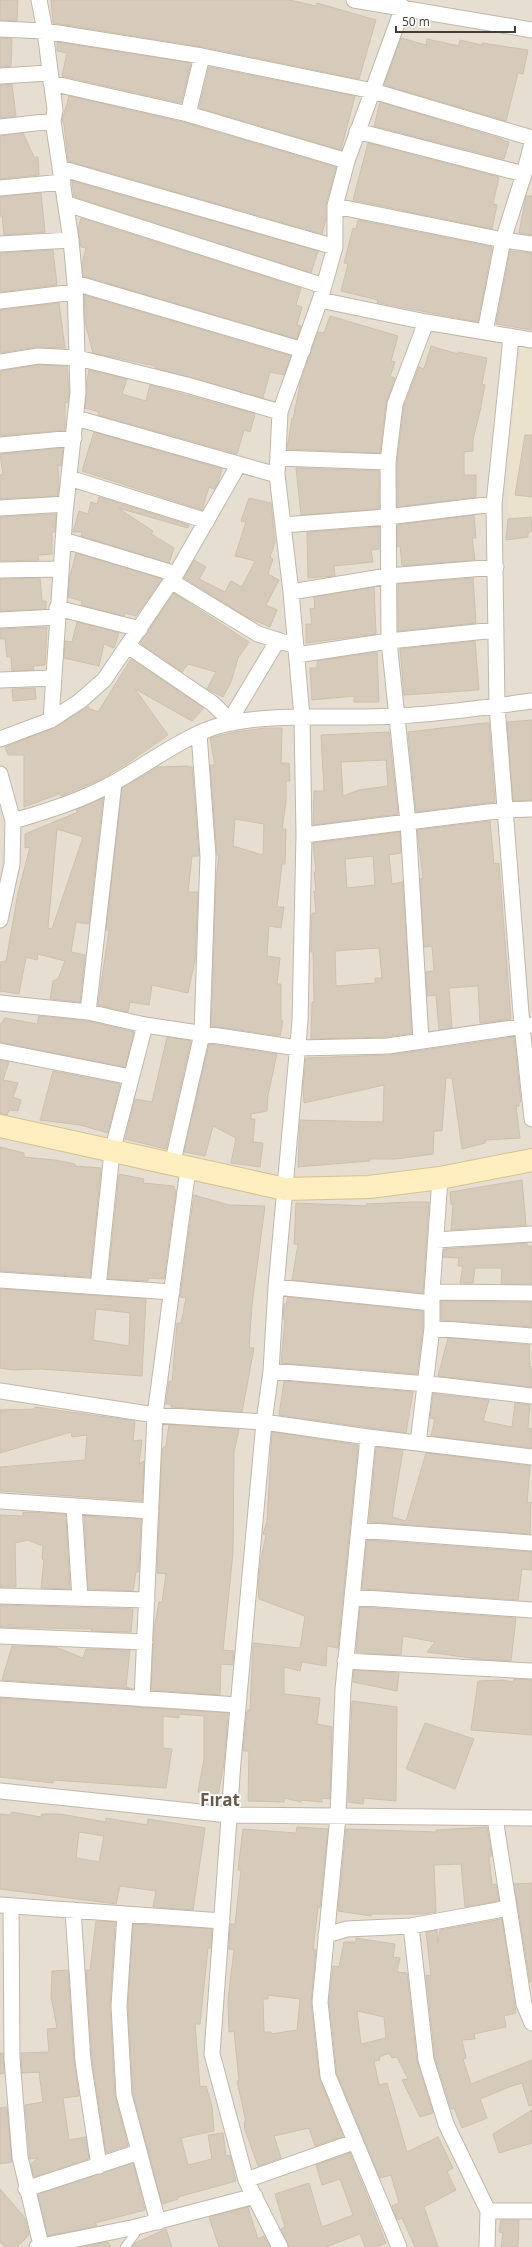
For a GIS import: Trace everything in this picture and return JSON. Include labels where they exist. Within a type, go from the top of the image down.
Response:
[{"type":"street","points":[[39,0],[45,31],[55,110],[53,121],[67,204],[71,240],[78,358],[78,392],[60,569],[51,720]]},
{"type":"street","points":[[354,0],[403,7],[419,5],[532,30]]},
{"type":"street","points":[[280,2247],[246,2180],[212,2054],[238,1705],[264,1422],[271,1371],[276,1288],[298,1048],[304,835],[302,717],[291,592],[277,475],[280,412],[322,293],[335,247],[335,206],[356,131],[374,91],[403,7]]},
{"type":"street","points":[[0,29],[45,31],[202,56],[374,91],[532,138]]},
{"type":"street","points":[[188,114],[202,56]]},
{"type":"street","points":[[0,76],[50,78],[188,114],[347,161]]},
{"type":"street","points":[[0,128],[53,121]]},
{"type":"street","points":[[356,131],[524,174]]},
{"type":"street","points":[[485,332],[503,240],[524,174],[532,143]]},
{"type":"street","points":[[0,188],[62,175],[335,247]]},
{"type":"street","points":[[67,204],[322,293],[426,322],[511,338],[532,340]]},
{"type":"street","points":[[335,206],[503,240],[532,244]]},
{"type":"street","points":[[0,244],[71,240]]},
{"type":"street","points":[[0,301],[75,288],[303,350]]},
{"type":"street","points":[[421,1040],[408,822],[389,641],[387,517],[388,462],[395,404],[426,322]]},
{"type":"street","points":[[511,338],[494,504],[496,567],[496,706],[504,810],[527,1025],[532,1119]]},
{"type":"street","points":[[0,362],[38,356],[78,358],[187,385],[280,412]]},
{"type":"street","points":[[76,418],[277,475]]},
{"type":"street","points":[[0,445],[74,438]]},
{"type":"street","points":[[278,458],[388,462]]},
{"type":"street","points":[[0,739],[51,720],[80,701],[104,680],[173,578],[239,464]]},
{"type":"street","points":[[69,478],[207,521]]},
{"type":"street","points":[[0,508],[66,504]]},
{"type":"street","points":[[283,525],[387,517],[494,504]]},
{"type":"street","points":[[63,540],[173,578],[258,634],[278,640],[296,651],[496,630]]},
{"type":"street","points":[[291,592],[388,576],[496,567]]},
{"type":"street","points":[[0,570],[60,569]]},
{"type":"street","points":[[0,620],[57,612],[140,628]]},
{"type":"street","points":[[231,722],[278,640]]},
{"type":"street","points":[[128,646],[212,703],[231,722]]},
{"type":"street","points":[[0,680],[54,678]]},
{"type":"street","points":[[13,821],[63,806],[114,783],[199,734],[231,722],[302,717],[396,716],[532,701]]},
{"type":"street","points":[[142,1699],[155,1415],[172,1292],[180,1167],[202,1034],[208,856],[199,734]]},
{"type":"street","points":[[0,774],[13,821],[6,864],[0,920]]},
{"type":"street","points":[[88,1012],[114,783]]},
{"type":"street","points":[[304,835],[504,810],[532,809]]},
{"type":"street","points":[[0,1003],[88,1012],[145,1025],[298,1048],[388,1046],[527,1025]]},
{"type":"street","points":[[98,1287],[112,1152],[145,1025]]},
{"type":"street","points":[[0,1051],[132,1078]]},
{"type":"street","points":[[0,1126],[112,1152],[285,1189],[369,1187],[440,1178],[532,1160]]},
{"type":"street","points":[[418,1444],[432,1328],[432,1297],[440,1178]]},
{"type":"street","points":[[436,1240],[532,1234]]},
{"type":"street","points":[[0,1280],[172,1292]]},
{"type":"street","points":[[276,1288],[432,1297],[532,1293]]},
{"type":"street","points":[[432,1328],[532,1336]]},
{"type":"street","points":[[271,1371],[425,1384],[532,1396]]},
{"type":"street","points":[[0,1391],[155,1415],[264,1422],[418,1444],[532,1457]]},
{"type":"street","points":[[368,1437],[345,1661],[338,1816],[320,2002],[328,2076],[354,2142],[399,2247]]},
{"type":"street","points":[[0,1501],[151,1511]]},
{"type":"street","points":[[74,1506],[80,1598]]},
{"type":"street","points":[[359,1530],[532,1543]]},
{"type":"street","points":[[0,1596],[147,1600]]},
{"type":"street","points":[[352,1597],[532,1610]]},
{"type":"street","points":[[0,1636],[145,1642]]},
{"type":"street","points":[[345,1661],[532,1671]]},
{"type":"street","points":[[0,1689],[238,1705]]},
{"type":"street","points":[[0,1791],[229,1815],[532,1818]]},
{"type":"street","points":[[495,1818],[524,2004],[532,2023]]},
{"type":"street","points":[[222,1920],[6,1906],[12,2059],[20,2157],[39,2246],[158,2222],[255,2196]]},
{"type":"street","points":[[326,1935],[347,1929],[411,1926],[509,1908]]},
{"type":"street","points":[[73,1910],[83,2061],[99,2166]]},
{"type":"street","points":[[125,1914],[119,2006],[124,2095],[158,2222]]},
{"type":"street","points":[[411,1926],[426,2060],[446,2124],[488,2211],[487,2247]]},
{"type":"street","points":[[246,2180],[354,2142]]},
{"type":"street","points":[[26,2188],[139,2152]]},
{"type":"street","points":[[488,2211],[532,2211]]},
{"type":"lane","points":[[124,2247],[135,2234],[136,2227]]},
{"type":"shaded area","points":[[0,0],[532,0],[532,2247],[0,2247]]},
{"type":"shaded area","points":[[520,348],[532,349],[532,523],[521,524],[508,513],[509,455]]},
{"type":"building","points":[[0,0],[18,0],[17,21],[0,20]]},
{"type":"building","points":[[51,0],[290,0],[316,6],[317,3],[376,20],[359,79],[203,47],[53,23]]},
{"type":"building","points":[[0,38],[12,39],[11,66],[0,67]]},
{"type":"building","points":[[401,38],[426,45],[427,39],[459,46],[460,40],[482,45],[482,43],[528,50],[523,74],[518,73],[506,121],[384,85]]},
{"type":"building","points":[[57,42],[191,63],[181,103],[62,76],[67,53],[57,51]]},
{"type":"building","points":[[209,67],[355,96],[341,150],[199,108]]},
{"type":"building","points":[[12,84],[16,116],[0,118],[0,85]]},
{"type":"building","points":[[69,96],[186,123],[336,167],[326,204],[326,219],[322,234],[68,161],[64,124],[62,121]]},
{"type":"building","points":[[380,102],[509,142],[504,159],[374,126]]},
{"type":"building","points":[[23,133],[34,157],[38,157],[39,175],[0,179],[0,136]]},
{"type":"building","points":[[368,143],[499,177],[493,204],[497,205],[492,229],[353,200]]},
{"type":"building","points":[[72,181],[318,251],[311,273],[74,197]]},
{"type":"building","points":[[41,193],[45,232],[4,235],[2,216],[0,216],[0,197]]},
{"type":"building","points":[[526,196],[532,196],[532,235],[519,233]]},
{"type":"building","points":[[81,218],[301,288],[296,305],[302,307],[297,325],[301,326],[297,339],[83,276],[82,264],[86,248],[81,247],[78,229]]},
{"type":"building","points":[[358,220],[492,247],[478,322],[377,303],[378,300],[341,291],[348,264],[344,263],[353,228],[356,229]]},
{"type":"building","points":[[53,250],[57,285],[0,292],[0,253]]},
{"type":"building","points":[[510,251],[532,253],[532,330],[496,324]]},
{"type":"building","points":[[84,295],[291,356],[284,375],[270,372],[263,398],[155,368],[155,366],[93,353],[85,322]]},
{"type":"building","points":[[59,303],[65,348],[37,347],[0,353],[0,310]]},
{"type":"building","points":[[330,316],[398,336],[391,361],[395,362],[390,377],[395,378],[386,403],[380,453],[287,449],[292,418],[293,419],[301,380],[318,332],[324,333]]},
{"type":"building","points":[[431,346],[458,354],[458,352],[487,358],[482,384],[485,385],[473,439],[473,451],[464,452],[464,475],[476,475],[476,497],[397,507],[397,463],[404,406],[419,367],[424,369]]},
{"type":"building","points":[[38,365],[67,366],[69,392],[68,403],[65,402],[65,430],[0,436],[0,371]]},
{"type":"building","points":[[89,370],[127,379],[122,394],[146,401],[150,385],[255,414],[250,432],[244,430],[237,454],[98,415],[99,412],[85,408]]},
{"type":"building","points":[[94,432],[222,469],[218,483],[214,489],[209,487],[202,510],[82,471]]},
{"type":"building","points":[[525,435],[532,435],[532,497],[515,495]]},
{"type":"building","points":[[63,448],[61,466],[58,465],[59,487],[57,496],[0,499],[0,475],[3,475],[0,454]]},
{"type":"building","points":[[296,468],[379,471],[379,509],[301,515]]},
{"type":"building","points":[[99,497],[189,525],[188,528],[118,508],[153,531],[151,534],[174,548],[169,563],[81,536],[82,532],[73,532],[79,511],[88,514],[91,502],[97,504]]},
{"type":"building","points":[[249,498],[271,503],[275,542],[270,557],[273,559],[268,574],[279,580],[266,605],[277,610],[270,627],[247,617],[184,578],[194,560],[206,567],[199,579],[225,592],[231,581],[242,587],[255,561],[235,556],[246,522],[241,521]]},
{"type":"building","points":[[56,514],[55,532],[52,532],[52,554],[38,555],[39,560],[0,561],[0,517]]},
{"type":"building","points":[[474,515],[476,538],[472,538],[475,560],[402,566],[400,546],[397,547],[397,525]]},
{"type":"building","points":[[531,517],[532,531],[528,533],[528,537],[506,540],[508,519]]},
{"type":"building","points":[[379,527],[379,549],[371,550],[373,562],[334,566],[335,576],[308,578],[307,532]]},
{"type":"building","points":[[76,553],[162,579],[136,616],[125,613],[124,616],[81,605],[82,601],[68,597],[70,576]]},
{"type":"building","points":[[40,578],[42,601],[46,601],[46,609],[0,611],[0,579]]},
{"type":"building","points":[[473,578],[476,623],[398,631],[398,584]]},
{"type":"building","points":[[374,587],[376,634],[306,643],[306,624],[312,624],[310,609],[315,608],[314,597]]},
{"type":"building","points":[[174,593],[249,642],[238,658],[231,682],[223,697],[207,689],[216,672],[188,664],[182,672],[140,643]]},
{"type":"building","points":[[77,622],[119,633],[114,648],[104,644],[99,666],[64,658],[65,641],[72,642]]},
{"type":"building","points":[[47,627],[45,665],[33,666],[34,670],[12,671],[11,657],[7,657],[5,639],[0,639],[0,629]]},
{"type":"building","points":[[475,641],[479,690],[404,695],[400,649]]},
{"type":"building","points":[[377,652],[379,702],[354,702],[354,696],[312,700],[310,668],[317,668],[317,661]]},
{"type":"building","points":[[131,659],[204,708],[192,721],[135,689],[168,735],[125,765],[99,780],[62,796],[59,794],[24,807],[24,755],[8,755],[5,747],[54,728],[89,706],[88,708],[98,712]]},
{"type":"building","points":[[35,688],[36,699],[13,701],[12,689]]},
{"type":"building","points":[[532,720],[532,800],[513,801],[507,722]]},
{"type":"building","points":[[489,723],[495,802],[416,812],[408,732]]},
{"type":"building","points":[[265,728],[282,728],[281,763],[289,763],[290,781],[286,781],[286,802],[282,829],[286,829],[285,864],[282,864],[277,907],[284,907],[281,928],[269,926],[267,956],[280,958],[277,984],[281,984],[281,1021],[283,1021],[280,1036],[211,1026],[216,879],[219,855],[217,855],[210,765],[215,765],[210,738],[235,732]],"holes":[[[235,819],[264,824],[263,855],[233,846]]]},
{"type":"building","points":[[389,732],[398,814],[313,825],[314,791],[324,791],[321,735]],"holes":[[[386,760],[388,786],[359,790],[343,796],[341,762]]]},
{"type":"building","points":[[158,767],[192,767],[199,856],[192,856],[188,892],[198,892],[195,960],[188,993],[152,985],[149,1005],[130,1002],[128,1012],[98,1005],[109,930],[106,930],[122,788]]},
{"type":"building","points":[[103,798],[89,924],[76,922],[71,952],[85,955],[80,1002],[50,999],[53,981],[58,979],[65,961],[38,954],[37,960],[26,957],[19,994],[0,991],[0,962],[6,961],[18,893],[30,847],[25,848],[25,834],[78,812],[76,810]],"holes":[[[57,829],[83,837],[52,929],[48,928]]]},
{"type":"building","points":[[490,821],[494,864],[499,863],[511,1019],[480,1023],[478,986],[449,988],[452,1028],[439,1030],[436,995],[427,996],[426,972],[434,971],[432,946],[424,947],[420,879],[423,878],[417,830]]},
{"type":"building","points":[[400,832],[401,853],[389,855],[392,884],[403,882],[412,1033],[387,1037],[311,1039],[312,1002],[314,1002],[311,931],[312,913],[316,913],[314,872],[316,872],[313,843]],"holes":[[[373,856],[375,885],[347,888],[345,859]],[[379,948],[382,978],[375,978],[375,983],[336,986],[335,951]]]},
{"type":"building","points":[[39,1016],[87,1021],[134,1032],[125,1067],[0,1042],[0,1025],[5,1018],[37,1024]]},
{"type":"building","points":[[167,1037],[191,1041],[166,1149],[125,1139],[135,1099],[152,1102]]},
{"type":"building","points":[[514,1037],[521,1102],[519,1102],[519,1106],[516,1106],[520,1138],[486,1140],[485,1143],[462,1149],[452,1078],[446,1078],[442,1131],[434,1131],[433,1154],[396,1159],[369,1159],[370,1161],[298,1167],[300,1120],[383,1122],[384,1085],[304,1103],[303,1087],[306,1058],[389,1055]]},
{"type":"building","points":[[209,1044],[277,1054],[268,1095],[267,1111],[251,1114],[251,1119],[255,1119],[253,1142],[263,1143],[260,1167],[231,1163],[236,1138],[213,1126],[205,1156],[184,1152]]},
{"type":"building","points":[[0,1060],[9,1062],[3,1080],[18,1083],[13,1097],[21,1100],[18,1111],[9,1110],[7,1115],[0,1114]]},
{"type":"building","points":[[53,1071],[120,1084],[108,1133],[80,1125],[40,1120]]},
{"type":"building","points":[[0,1147],[24,1153],[24,1157],[55,1160],[75,1164],[75,1166],[101,1168],[90,1277],[0,1271]]},
{"type":"building","points":[[119,1174],[144,1179],[143,1183],[174,1186],[174,1189],[176,1190],[164,1279],[148,1278],[148,1281],[108,1279]]},
{"type":"building","points":[[522,1180],[526,1225],[451,1230],[453,1205],[451,1204],[450,1192]]},
{"type":"building","points":[[194,1195],[229,1205],[265,1206],[252,1305],[249,1348],[254,1348],[242,1412],[171,1407],[171,1404],[166,1404],[169,1381],[172,1382],[177,1323],[181,1323],[186,1298],[180,1297]]},
{"type":"building","points":[[429,1202],[423,1293],[292,1280],[298,1244],[294,1244],[296,1203],[367,1206],[366,1204]]},
{"type":"building","points":[[527,1243],[527,1246],[532,1246],[532,1284],[501,1284],[502,1268],[475,1268],[473,1283],[460,1283],[463,1266],[458,1266],[459,1258],[443,1257],[444,1249]]},
{"type":"building","points":[[0,1289],[146,1299],[142,1376],[40,1369],[12,1370],[0,1368]],"holes":[[[96,1309],[130,1313],[129,1346],[93,1340]]]},
{"type":"building","points":[[288,1297],[423,1311],[423,1327],[417,1374],[281,1363],[285,1319],[283,1319],[284,1304],[286,1304]]},
{"type":"building","points":[[441,1301],[532,1302],[532,1327],[441,1320]]},
{"type":"building","points":[[448,1338],[529,1345],[530,1366],[532,1367],[532,1387],[438,1376]]},
{"type":"building","points":[[284,1381],[413,1392],[406,1433],[279,1415]]},
{"type":"building","points":[[433,1394],[489,1400],[483,1421],[512,1427],[515,1403],[530,1405],[528,1428],[532,1429],[532,1448],[431,1436],[435,1419],[430,1418]]},
{"type":"building","points":[[35,1407],[135,1421],[133,1441],[142,1440],[139,1464],[144,1461],[142,1501],[0,1491],[0,1467],[85,1460],[87,1435],[72,1437],[71,1432],[0,1453],[0,1410],[35,1409]]},
{"type":"building","points":[[169,1425],[239,1429],[234,1452],[233,1553],[223,1650],[234,1651],[233,1665],[221,1664],[220,1695],[151,1690],[154,1629],[159,1602],[162,1602],[166,1574],[157,1573],[162,1449],[166,1446]]},
{"type":"building","points":[[272,1432],[358,1445],[338,1648],[327,1646],[326,1666],[302,1662],[300,1671],[284,1667],[284,1694],[320,1698],[317,1724],[332,1727],[330,1799],[322,1798],[322,1802],[301,1800],[301,1802],[284,1798],[284,1802],[248,1801],[249,1751],[243,1751],[247,1710],[250,1710],[253,1643],[300,1648],[305,1616],[259,1599],[258,1586],[261,1559],[266,1535],[263,1534],[267,1521]]},
{"type":"building","points":[[376,1447],[403,1450],[392,1517],[406,1521],[426,1453],[530,1466],[527,1503],[531,1502],[530,1534],[369,1522]]},
{"type":"building","points":[[23,1512],[66,1514],[70,1589],[41,1588],[44,1559],[42,1559],[43,1546],[28,1540],[15,1543],[16,1587],[0,1587],[0,1515],[23,1516]]},
{"type":"building","points":[[84,1516],[141,1519],[139,1572],[136,1572],[133,1591],[88,1589]]},
{"type":"building","points":[[367,1540],[532,1552],[532,1570],[522,1569],[518,1600],[362,1589]]},
{"type":"building","points":[[0,1605],[133,1609],[131,1632],[91,1631],[92,1629],[0,1627]]},
{"type":"building","points":[[360,1607],[516,1618],[511,1661],[479,1659],[427,1652],[435,1642],[403,1636],[401,1655],[356,1653]]},
{"type":"building","points":[[12,1646],[55,1647],[83,1658],[86,1649],[130,1650],[126,1687],[133,1689],[2,1680]]},
{"type":"building","points":[[354,1670],[399,1673],[397,1691],[353,1682]]},
{"type":"building","points":[[514,1679],[532,1680],[532,1735],[471,1730],[478,1681],[503,1680],[513,1682]]},
{"type":"building","points":[[0,1698],[228,1713],[224,1764],[218,1795],[198,1792],[204,1759],[204,1716],[179,1714],[179,1718],[163,1716],[163,1748],[172,1749],[166,1788],[53,1780],[53,1783],[0,1777]]},
{"type":"building","points":[[352,1701],[397,1707],[396,1801],[364,1798],[363,1804],[348,1802]]},
{"type":"building","points":[[425,1723],[474,1739],[455,1789],[406,1769]]},
{"type":"building","points":[[12,1812],[41,1817],[42,1814],[60,1814],[106,1822],[106,1818],[147,1825],[148,1819],[205,1828],[193,1910],[153,1907],[156,1891],[120,1886],[116,1904],[0,1889],[0,1814],[10,1815]],"holes":[[[79,1832],[104,1836],[99,1862],[76,1858]]]},
{"type":"building","points":[[297,1827],[328,1829],[320,1908],[318,1907],[313,1949],[316,1950],[311,2003],[319,2077],[343,2136],[315,2146],[309,2128],[274,2136],[281,2158],[258,2166],[245,2130],[244,2122],[246,2122],[237,2081],[239,2081],[234,2031],[229,2032],[228,2000],[234,1950],[229,1949],[230,1924],[235,1924],[241,1870],[238,1870],[243,1829],[296,1833]],"holes":[[[268,1995],[300,1999],[297,2030],[271,2034],[271,2032],[264,2032],[263,1999],[268,1999]]]},
{"type":"building","points":[[487,1827],[492,1856],[489,1856],[492,1885],[496,1884],[499,1901],[465,1907],[461,1864],[434,1865],[436,1912],[424,1914],[371,1914],[371,1916],[338,1911],[346,1829],[436,1832],[436,1830]]},
{"type":"building","points":[[532,1883],[532,1982],[530,1982],[514,1884]]},
{"type":"building","points":[[502,1919],[516,2013],[504,2016],[506,2027],[474,2034],[475,2039],[462,2040],[466,2058],[463,2059],[471,2084],[532,2060],[532,2105],[529,2106],[522,2083],[512,2086],[480,2099],[487,2118],[462,2128],[454,2108],[451,2109],[435,2058],[426,1975],[431,1976],[426,1932],[437,1930],[438,1943],[440,1930]]},
{"type":"building","points":[[96,1921],[115,1922],[110,2006],[115,2096],[128,2146],[106,2153],[92,2060],[86,1970],[90,1970]]},
{"type":"building","points":[[133,1924],[212,1929],[211,1948],[208,1948],[200,2024],[195,2024],[200,2087],[206,2086],[212,2106],[214,2131],[181,2138],[188,2165],[212,2159],[208,2135],[223,2133],[226,2156],[230,2155],[236,2181],[178,2197],[178,2199],[162,2204],[133,2094],[128,2006]]},
{"type":"building","points":[[356,1938],[395,1944],[393,1957],[400,1958],[397,1972],[407,1973],[417,2061],[433,2113],[420,2117],[402,2080],[408,2079],[397,2057],[392,2058],[389,2053],[379,2057],[380,2060],[374,2061],[379,2085],[387,2083],[407,2152],[438,2137],[453,2168],[447,2172],[456,2190],[424,2207],[438,2247],[415,2247],[402,2218],[397,2220],[392,2206],[399,2203],[391,2175],[380,2178],[337,2074],[329,2002],[333,1966],[339,1967],[344,1942],[356,1942]],"holes":[[[357,2011],[384,2017],[386,2038],[361,2044]]]},
{"type":"building","points":[[68,1970],[74,2062],[79,2096],[63,2098],[69,2140],[86,2137],[89,2159],[34,2177],[31,2164],[38,2158],[30,2159],[25,2105],[43,2102],[39,2072],[22,2073],[21,2053],[49,2052],[47,2029],[57,2028],[51,1997],[52,1971]]},
{"type":"building","points":[[0,2053],[3,2053],[4,2073],[0,2074]]},
{"type":"building","points":[[7,2107],[12,2162],[0,2164],[0,2108]]},
{"type":"building","points":[[532,2110],[532,2143],[499,2153],[493,2134]]},
{"type":"building","points":[[350,2153],[386,2243],[376,2247],[365,2247],[360,2234],[326,2247],[289,2247],[281,2229],[285,2227],[275,2194],[309,2183],[322,2227],[353,2215],[340,2179],[322,2185],[316,2165]]},
{"type":"building","points":[[133,2163],[145,2210],[95,2223],[97,2226],[48,2236],[38,2194]]},
{"type":"building","points":[[0,2189],[25,2218],[29,2235],[17,2247],[5,2247],[0,2242]]},
{"type":"building","points":[[248,2207],[258,2239],[264,2236],[270,2247],[219,2247],[209,2217]]},
{"type":"building","points":[[501,2220],[519,2220],[518,2247],[501,2247],[503,2233],[499,2232]]},
{"type":"building","points":[[166,2229],[172,2247],[132,2247],[135,2243]]},
{"type":"building","points":[[108,2242],[111,2247],[82,2247]]},
{"type":"district","name":"Fırat","points":[[220,1800]]}]
